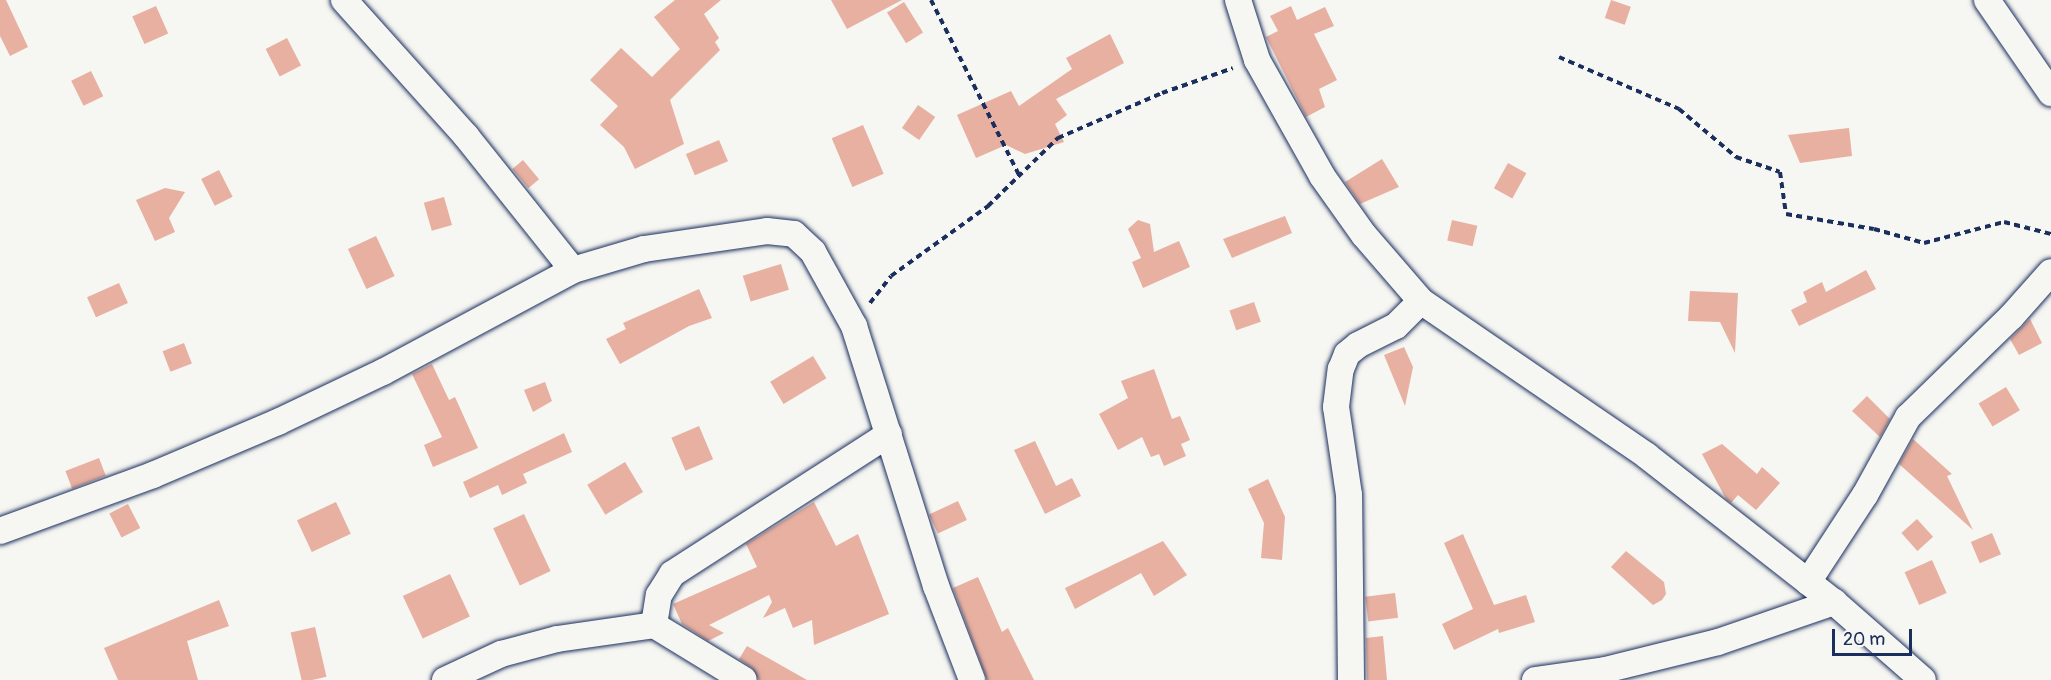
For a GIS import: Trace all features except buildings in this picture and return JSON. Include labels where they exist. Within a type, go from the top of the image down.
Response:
[{"type":"street","points":[[344,0],[466,136],[573,270]]},
{"type":"street","points":[[1238,0],[1257,60],[1322,176],[1364,235],[1421,302],[1647,456],[1834,602],[1923,680]]},
{"type":"street","points":[[1982,0],[2051,93]]},
{"type":"street","points":[[0,531],[153,476],[278,422],[383,372],[573,270],[644,249],[767,231],[794,234],[813,252],[854,326],[890,434],[936,586],[972,680]]},
{"type":"street","points":[[1808,582],[1865,495],[1908,417],[2011,317],[2051,272]]},
{"type":"street","points":[[1351,680],[1349,495],[1336,407],[1341,369],[1347,354],[1358,345],[1396,326],[1421,302]]},
{"type":"street","points":[[654,625],[659,595],[672,574],[890,434]]},
{"type":"street","points":[[1535,680],[1605,670],[1718,642],[1834,602]]},
{"type":"street","points":[[445,680],[501,654],[557,639],[654,625],[744,680]]},
{"type":"path","points":[[931,0],[1019,175]]},
{"type":"path","points":[[1559,57],[1679,109],[1736,157],[1780,172],[1786,214],[1924,243],[2004,222],[2051,234]]},
{"type":"path","points":[[854,326],[891,276],[988,206],[1058,138],[1162,93],[1257,60]]}]
